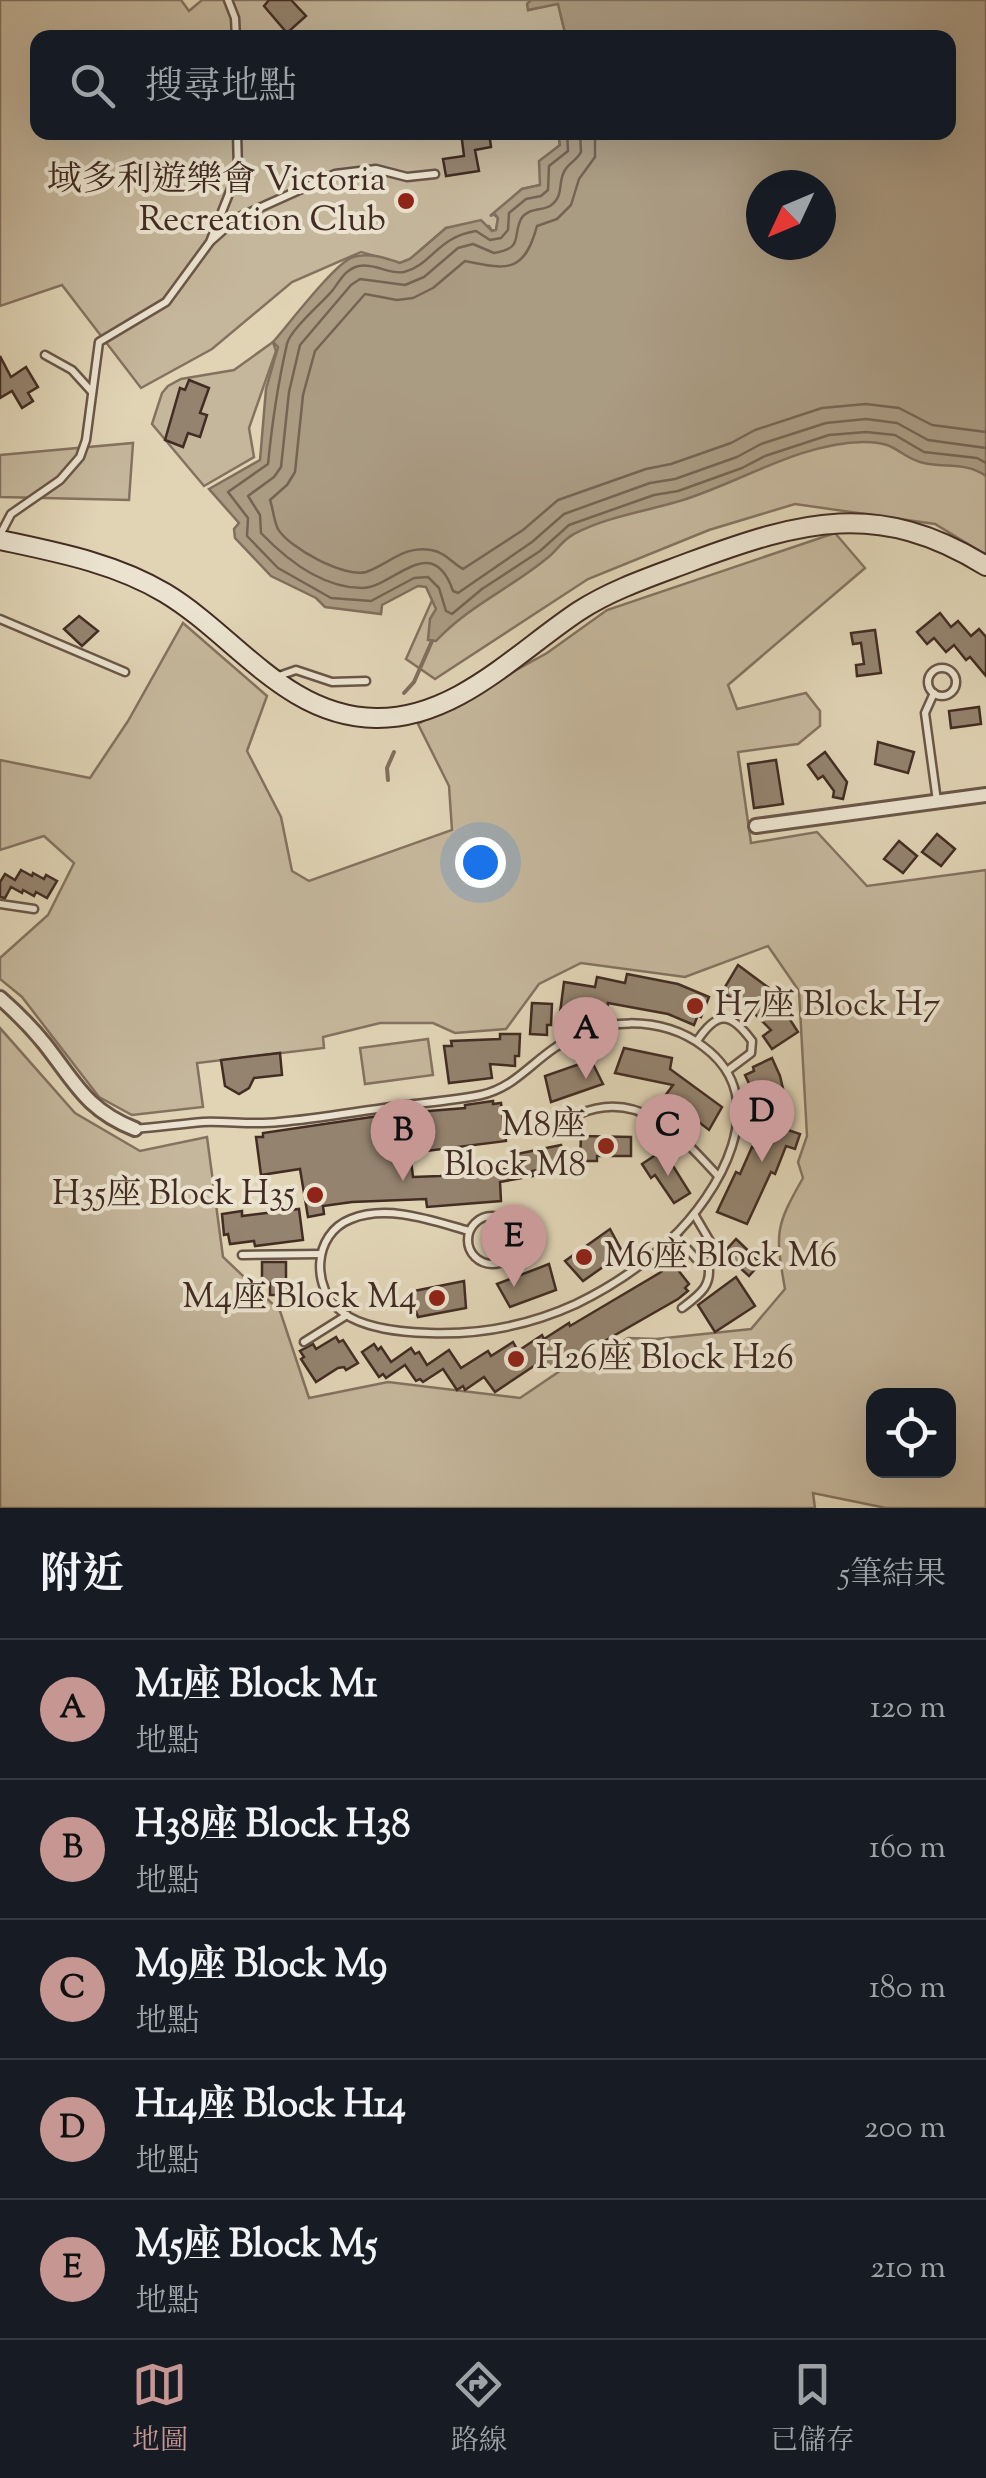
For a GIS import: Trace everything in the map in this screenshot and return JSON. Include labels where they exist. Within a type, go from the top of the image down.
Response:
[{"type":"street","points":[[0,538],[83,559],[156,588],[180,602],[273,679],[314,704],[374,718],[417,713],[449,701],[600,599],[749,541],[804,526],[854,523],[910,531],[948,545],[986,566]]},
{"type":"street","points":[[756,826],[986,795]]},
{"type":"street","points":[[0,998],[45,1044],[88,1102],[110,1118],[136,1128]]},
{"type":"lane","points":[[228,0],[236,30]]},
{"type":"lane","points":[[210,242],[238,171],[237,140]]},
{"type":"lane","points":[[0,538],[11,514],[60,480],[80,456],[86,440],[100,342],[166,302],[210,242],[237,218],[335,174],[376,170],[408,176],[434,174]]},
{"type":"lane","points":[[45,355],[72,370],[92,393]]},
{"type":"lane","points":[[0,618],[125,672]]},
{"type":"lane","points":[[940,667],[951,670],[957,680],[954,690],[944,696],[934,693],[928,684],[931,673],[940,667]]},
{"type":"lane","points":[[273,679],[296,670],[326,681],[366,682]]},
{"type":"lane","points":[[934,693],[925,713],[937,802]]},
{"type":"lane","points":[[0,904],[34,908]]},
{"type":"lane","points":[[697,1041],[709,1023],[718,1018],[728,1018],[741,1028],[752,1041],[751,1054],[727,1071]]},
{"type":"lane","points":[[136,1128],[205,1122],[276,1123],[482,1095],[518,1079],[572,1036],[615,1024],[658,1026],[697,1041],[727,1071],[740,1109],[738,1128],[718,1176],[676,1235],[598,1293],[521,1324],[426,1333],[374,1325],[346,1315],[323,1287],[319,1271],[327,1239],[352,1218],[407,1215],[469,1231]]},
{"type":"lane","points":[[527,1116],[550,1124],[605,1107],[646,1112],[670,1126],[718,1176]]},
{"type":"lane","points":[[682,1308],[704,1290],[713,1254],[694,1214]]},
{"type":"lane","points":[[498,1217],[514,1232],[514,1250],[505,1261],[482,1263],[468,1246],[469,1231],[478,1220],[498,1217]]},
{"type":"lane","points":[[676,1235],[699,1262],[708,1263]]},
{"type":"lane","points":[[242,1254],[321,1254]]},
{"type":"lane","points":[[304,1342],[346,1315]]},
{"type":"shaded area","points":[[0,0],[181,0],[189,11],[202,0],[531,0],[529,10],[558,3],[564,30],[30,30],[30,140],[559,140],[560,145],[543,162],[540,185],[522,189],[493,214],[498,218],[496,230],[489,226],[446,228],[400,263],[361,252],[292,282],[212,349],[141,388],[62,285],[0,306]]},
{"type":"shaded area","points":[[273,342],[276,351],[249,428],[254,457],[204,486],[152,424],[162,393],[181,379],[234,370]]},
{"type":"shaded area","points":[[854,422],[986,470],[986,555],[935,524],[795,504],[709,530],[588,579],[435,679],[406,659],[437,589],[490,557]]},
{"type":"shaded area","points":[[133,443],[129,500],[0,497],[0,455]]},
{"type":"shaded area","points":[[835,533],[865,568],[728,685],[737,709],[806,693],[820,711],[820,726],[798,744],[738,752],[751,843],[817,832],[867,886],[986,870],[986,1508],[886,1508],[813,1493],[815,1508],[0,1508],[0,1028],[75,1113],[140,1151],[207,1137],[223,1257],[280,1311],[309,1398],[388,1382],[520,1398],[560,1371],[593,1362],[628,1338],[656,1339],[751,1329],[785,1289],[780,1231],[803,1178],[798,1162],[807,1136],[799,991],[768,946],[685,977],[581,963],[539,984],[506,1029],[455,1033],[433,1023],[380,1023],[323,1037],[324,1048],[197,1063],[203,1107],[132,1115],[99,1097],[22,997],[0,979],[0,958],[48,915],[74,863],[44,836],[0,850],[0,760],[90,778],[128,721],[183,623],[267,696],[247,751],[281,817],[292,871],[309,881],[452,830],[449,786],[418,724],[547,653],[607,610]]},
{"type":"shaded area","points":[[428,1039],[433,1075],[365,1084],[360,1048]]},
{"type":"water","points":[[531,0],[986,0],[986,476],[970,468],[920,462],[890,446],[875,443],[817,449],[683,500],[614,518],[574,534],[436,641],[428,640],[430,619],[436,609],[426,587],[418,586],[382,605],[381,614],[325,607],[316,598],[271,576],[235,538],[234,529],[239,523],[209,489],[260,460],[266,389],[278,347],[273,342],[345,262],[365,255],[400,263],[446,228],[481,220],[492,231],[496,230],[498,218],[495,214],[490,216],[522,189],[540,185],[539,161],[560,145],[559,140],[956,140],[956,30],[564,30],[558,4],[528,10],[527,4]]},
{"type":"building","points":[[269,0],[291,0],[306,16],[290,30],[284,30],[264,6]]},
{"type":"building","points":[[462,140],[490,140],[491,147],[475,150],[479,171],[446,176],[443,159],[464,156]]},
{"type":"building","points":[[0,356],[11,377],[26,367],[38,387],[28,393],[33,401],[22,408],[12,391],[0,398]]},
{"type":"building","points":[[189,380],[209,388],[200,413],[207,415],[200,437],[188,433],[183,447],[165,440],[180,388],[185,390]]},
{"type":"building","points":[[940,613],[951,627],[958,621],[971,636],[979,629],[986,637],[986,676],[954,645],[946,652],[934,638],[927,644],[917,632]]},
{"type":"building","points":[[79,616],[98,631],[82,646],[64,629]]},
{"type":"building","points":[[875,630],[881,673],[857,676],[856,665],[864,664],[861,643],[853,644],[851,633]]},
{"type":"building","points":[[979,707],[981,724],[951,728],[949,711]]},
{"type":"building","points":[[878,742],[914,752],[908,773],[875,764]]},
{"type":"building","points":[[825,752],[847,782],[843,799],[833,797],[834,791],[823,776],[818,779],[808,765]]},
{"type":"building","points":[[776,760],[783,804],[754,808],[748,764]]},
{"type":"building","points":[[937,834],[955,849],[941,866],[922,852]]},
{"type":"building","points":[[899,841],[917,856],[903,873],[884,859]]},
{"type":"building","points":[[21,870],[57,881],[47,898],[11,887],[5,898],[0,897],[0,882],[5,874],[15,880]]},
{"type":"building","points":[[738,965],[781,997],[778,1001],[798,1032],[772,1049],[763,1036],[771,1030],[750,1009],[722,992]]},
{"type":"building","points":[[627,974],[678,984],[709,997],[701,1017],[698,1015],[694,1025],[668,1014],[608,1003],[607,1011],[581,1005],[577,1006],[576,1016],[560,1013],[564,982],[595,987],[597,977],[625,983]]},
{"type":"building","points":[[532,1003],[552,1004],[547,1035],[530,1034]]},
{"type":"building","points":[[500,1034],[520,1034],[515,1066],[490,1064],[492,1078],[449,1083],[444,1046],[452,1046],[451,1041],[500,1039]]},
{"type":"building","points":[[624,1048],[672,1058],[670,1069],[722,1107],[709,1130],[665,1096],[673,1085],[615,1073]]},
{"type":"building","points":[[280,1053],[282,1075],[254,1078],[249,1088],[239,1094],[225,1086],[221,1060]]},
{"type":"building","points":[[772,1058],[788,1110],[757,1116],[757,1100],[745,1075]]},
{"type":"building","points":[[591,1060],[603,1084],[551,1102],[545,1076]]},
{"type":"building","points":[[493,1101],[501,1103],[506,1141],[410,1153],[413,1177],[440,1176],[514,1168],[512,1155],[561,1145],[565,1165],[500,1182],[501,1201],[427,1207],[426,1199],[352,1202],[323,1206],[324,1214],[308,1217],[300,1169],[261,1175],[256,1137],[263,1137],[263,1133],[392,1114],[465,1108]]},
{"type":"building","points":[[770,1124],[800,1134],[795,1149],[786,1146],[747,1224],[717,1212],[752,1147],[761,1151]]},
{"type":"building","name":"M8座 Block M8","points":[[581,1136],[631,1137],[631,1156],[597,1156],[597,1161],[580,1161]]},
{"type":"building","points":[[663,1150],[690,1193],[674,1203],[655,1175],[651,1178],[642,1164]]},
{"type":"building","points":[[299,1209],[303,1240],[255,1246],[254,1241],[230,1244],[228,1234],[224,1235],[222,1214],[242,1211],[242,1216]]},
{"type":"building","name":"M6座 Block M6","points":[[610,1229],[623,1253],[583,1281],[565,1261]]},
{"type":"building","points":[[736,1239],[758,1260],[749,1276],[728,1257],[731,1254],[726,1250]]},
{"type":"building","points":[[671,1261],[689,1284],[685,1288],[688,1291],[678,1299],[573,1359],[570,1354],[546,1370],[540,1362],[495,1392],[484,1377],[465,1390],[463,1386],[457,1390],[443,1369],[423,1382],[416,1381],[405,1365],[386,1378],[383,1374],[379,1377],[362,1352],[374,1344],[378,1350],[381,1347],[391,1362],[411,1348],[415,1354],[419,1352],[427,1365],[449,1350],[461,1368],[488,1351],[491,1356],[513,1342],[518,1351],[542,1335],[544,1339],[569,1323],[570,1326],[661,1272]]},
{"type":"building","points":[[262,1262],[286,1262],[286,1295],[270,1295],[270,1283],[262,1283]]},
{"type":"building","points":[[549,1264],[556,1290],[510,1307],[497,1284]]},
{"type":"building","points":[[736,1277],[755,1306],[715,1332],[698,1305]]},
{"type":"building","name":"M4座 Block M4","points":[[464,1281],[466,1308],[418,1317],[409,1292]]},
{"type":"building","points":[[336,1337],[339,1342],[343,1340],[358,1363],[346,1370],[338,1368],[316,1382],[300,1351],[313,1344],[316,1349]]},
{"type":"waterway","points":[[404,693],[414,682],[432,641]]},
{"type":"waterway","points":[[388,780],[387,768],[394,752]]},
{"type":"place","name":"域多利遊樂會 Victoria Recreation Club","points":[[406,201]]},
{"type":"place","name":"H7座 Block H7","points":[[695,1006]]},
{"type":"place","name":"M1座 Block M1","points":[[586,1079]]},
{"type":"place","name":"M8座 Block M8","points":[[606,1146]]},
{"type":"place","name":"H14座 Block H14","points":[[762,1162]]},
{"type":"place","name":"M9座 Block M9","points":[[668,1176]]},
{"type":"place","name":"H38座 Block H38","points":[[403,1181]]},
{"type":"place","name":"H35座 Block H35","points":[[315,1195]]},
{"type":"place","name":"M6座 Block M6","points":[[584,1257]]},
{"type":"place","name":"M5座 Block M5","points":[[514,1287]]},
{"type":"place","name":"M4座 Block M4","points":[[437,1298]]},
{"type":"place","name":"H26座 Block H26","points":[[516,1359]]}]
